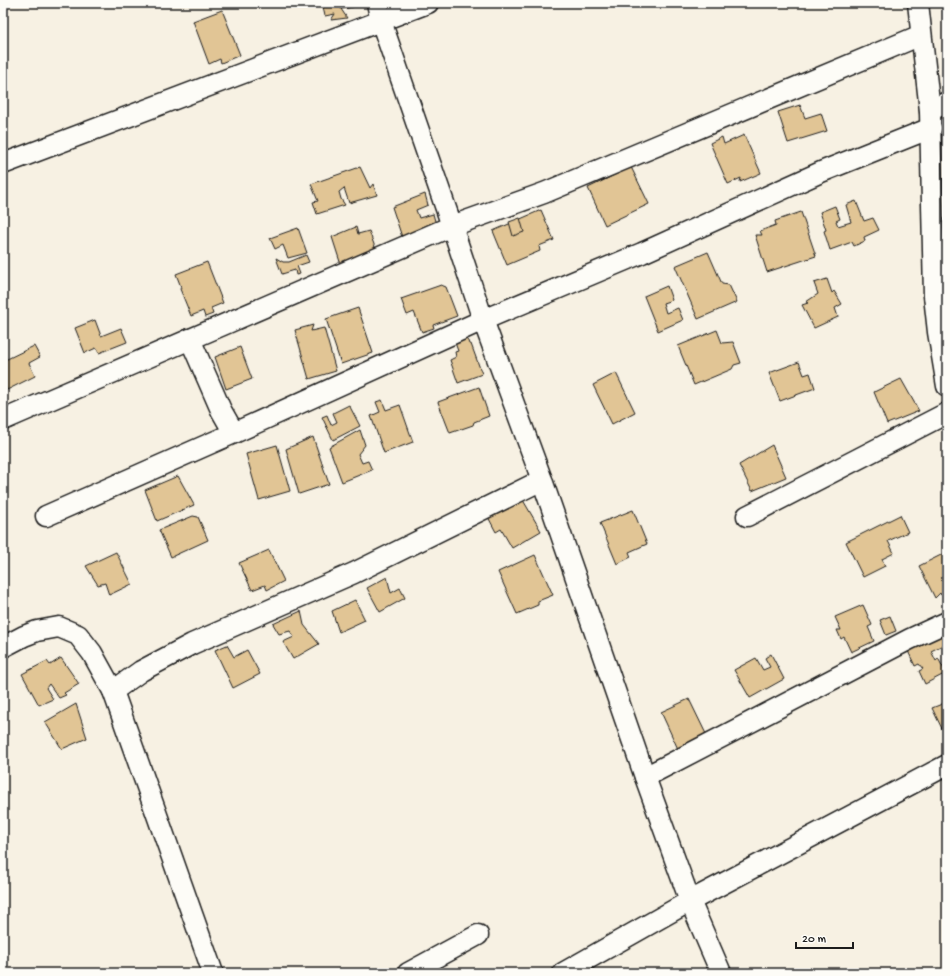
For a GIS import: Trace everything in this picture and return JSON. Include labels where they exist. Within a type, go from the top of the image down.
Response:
[{"type":"street","points":[[3,164],[379,12],[428,3]]},
{"type":"street","points":[[918,3],[921,35],[936,114],[940,217],[934,296],[947,386]]},
{"type":"street","points":[[379,12],[452,226],[482,320],[542,480],[645,777],[690,901],[721,973]]},
{"type":"street","points":[[3,420],[452,226],[544,193],[921,35]]},
{"type":"street","points":[[46,516],[234,433],[482,320],[642,253],[821,172],[936,114]]},
{"type":"street","points":[[190,339],[221,410],[234,433]]},
{"type":"street","points":[[747,516],[947,413]]},
{"type":"street","points":[[113,691],[140,671],[192,644],[354,573],[542,480]]},
{"type":"street","points":[[645,777],[903,642],[947,622]]},
{"type":"street","points":[[3,646],[37,631],[59,627],[78,635],[92,653],[113,691],[213,973]]},
{"type":"street","points":[[563,973],[690,901],[947,765]]},
{"type":"street","points":[[408,973],[478,935]]},
{"type":"building","points":[[322,3],[352,3],[353,7],[341,9],[347,18],[331,20],[335,14],[325,16]]},
{"type":"building","points":[[222,10],[240,55],[221,63],[220,59],[209,64],[193,21]]},
{"type":"building","points":[[800,105],[805,118],[821,113],[827,131],[788,143],[778,112]]},
{"type":"building","points":[[744,135],[761,173],[740,182],[741,178],[728,184],[710,143],[722,137],[724,144]]},
{"type":"building","points":[[360,167],[370,188],[373,184],[377,195],[349,203],[344,188],[339,192],[345,205],[317,214],[313,202],[318,201],[311,184]]},
{"type":"building","points":[[631,167],[649,204],[605,225],[588,188]]},
{"type":"building","points":[[425,194],[428,205],[416,210],[419,218],[433,214],[437,228],[403,240],[392,207]]},
{"type":"building","points":[[856,201],[864,221],[873,218],[879,230],[864,237],[865,241],[854,246],[852,242],[830,250],[824,231],[826,230],[820,212],[835,206],[840,219],[836,221],[838,226],[851,222],[846,205]]},
{"type":"building","points":[[541,210],[554,240],[539,246],[540,251],[507,265],[493,231]]},
{"type":"building","points":[[801,212],[816,256],[767,272],[755,235],[762,235],[760,231],[776,225],[775,221]]},
{"type":"building","points":[[520,218],[524,232],[513,236],[509,222]]},
{"type":"building","points":[[356,227],[358,234],[369,231],[379,258],[341,265],[332,237]]},
{"type":"building","points":[[298,228],[307,253],[288,258],[283,245],[275,249],[270,238]]},
{"type":"building","points":[[708,252],[722,284],[729,285],[737,302],[698,319],[675,266]]},
{"type":"building","points":[[306,255],[309,262],[297,266],[300,274],[296,275],[295,270],[282,274],[276,258],[283,262],[289,262]]},
{"type":"building","points":[[207,262],[223,303],[211,308],[213,314],[205,317],[203,311],[191,316],[180,289],[181,287],[176,274]]},
{"type":"building","points":[[827,279],[832,293],[834,291],[842,304],[835,308],[838,317],[814,328],[802,305],[808,303],[806,302],[818,294],[814,283]]},
{"type":"building","points":[[441,285],[446,287],[457,316],[433,325],[434,328],[422,332],[414,312],[407,315],[401,299]]},
{"type":"building","points":[[667,286],[672,300],[663,303],[666,313],[678,308],[683,320],[658,331],[644,296]]},
{"type":"building","points":[[358,308],[373,353],[341,364],[326,319]]},
{"type":"building","points":[[95,320],[101,336],[121,328],[127,342],[99,353],[96,348],[85,353],[75,328]]},
{"type":"building","points":[[313,325],[311,331],[324,328],[336,371],[309,379],[295,330]]},
{"type":"building","points":[[717,330],[722,343],[733,342],[741,363],[734,365],[732,369],[694,385],[678,346]]},
{"type":"building","points":[[466,336],[469,344],[471,344],[482,374],[458,383],[450,360],[456,357],[455,352],[458,351],[454,340]]},
{"type":"building","points":[[34,346],[40,357],[29,363],[35,376],[7,390],[3,382],[3,361]]},
{"type":"building","points":[[240,347],[252,379],[226,389],[215,357]]},
{"type":"building","points":[[799,362],[804,375],[810,373],[815,388],[780,401],[769,373]]},
{"type":"building","points":[[616,373],[635,412],[612,424],[593,385]]},
{"type":"building","points":[[901,379],[919,411],[887,424],[874,392]]},
{"type":"building","points":[[479,387],[489,416],[474,422],[473,425],[450,433],[438,402]]},
{"type":"building","points":[[382,400],[386,410],[400,405],[413,442],[384,453],[371,416],[380,412],[376,402]]},
{"type":"building","points":[[349,405],[360,426],[333,440],[322,417],[327,415],[331,425],[337,422],[333,413]]},
{"type":"building","points":[[360,430],[365,445],[358,454],[362,463],[368,461],[372,470],[342,482],[329,447]]},
{"type":"building","points":[[313,437],[329,484],[299,494],[286,449]]},
{"type":"building","points":[[277,445],[290,491],[259,500],[246,454]]},
{"type":"building","points":[[772,445],[786,477],[752,491],[739,465]]},
{"type":"building","points":[[178,476],[194,505],[157,521],[145,490]]},
{"type":"building","points":[[520,495],[541,531],[512,548],[501,529],[496,532],[487,515]]},
{"type":"building","points":[[633,510],[647,544],[629,552],[631,557],[617,564],[600,523]]},
{"type":"building","points":[[900,515],[908,532],[888,541],[894,553],[882,559],[885,566],[863,577],[846,542]]},
{"type":"building","points":[[193,516],[198,517],[208,540],[171,557],[159,530]]},
{"type":"building","points":[[269,550],[284,581],[267,590],[265,585],[252,590],[239,563]]},
{"type":"building","points":[[116,552],[132,584],[109,595],[105,583],[98,585],[86,566]]},
{"type":"building","points":[[947,552],[947,593],[941,595],[940,593],[935,598],[919,566]]},
{"type":"building","points":[[535,555],[553,595],[538,601],[538,605],[517,614],[498,572]]},
{"type":"building","points":[[387,577],[391,593],[400,588],[405,598],[380,612],[367,588]]},
{"type":"building","points":[[355,600],[365,620],[339,632],[332,611]]},
{"type":"building","points":[[863,605],[872,625],[868,627],[874,641],[851,652],[844,637],[841,639],[837,630],[841,630],[835,617]]},
{"type":"building","points":[[301,611],[304,625],[319,644],[293,659],[283,642],[294,637],[290,631],[279,634],[273,624]]},
{"type":"building","points":[[890,616],[896,631],[886,635],[880,620]]},
{"type":"building","points":[[944,633],[947,643],[931,651],[936,661],[938,658],[946,673],[925,684],[919,671],[923,669],[919,664],[915,666],[908,651]]},
{"type":"building","points":[[227,645],[234,657],[247,650],[260,674],[233,688],[215,650]]},
{"type":"building","points":[[771,654],[784,679],[750,698],[734,670],[756,658],[763,670],[770,667],[765,658]]},
{"type":"building","points":[[61,658],[79,684],[64,693],[66,695],[59,698],[49,684],[46,688],[53,699],[39,705],[22,674],[47,661],[50,665]]},
{"type":"building","points":[[689,699],[707,736],[678,749],[661,712]]},
{"type":"building","points":[[947,702],[947,739],[932,708]]},
{"type":"building","points":[[76,704],[87,738],[62,749],[45,722]]}]
